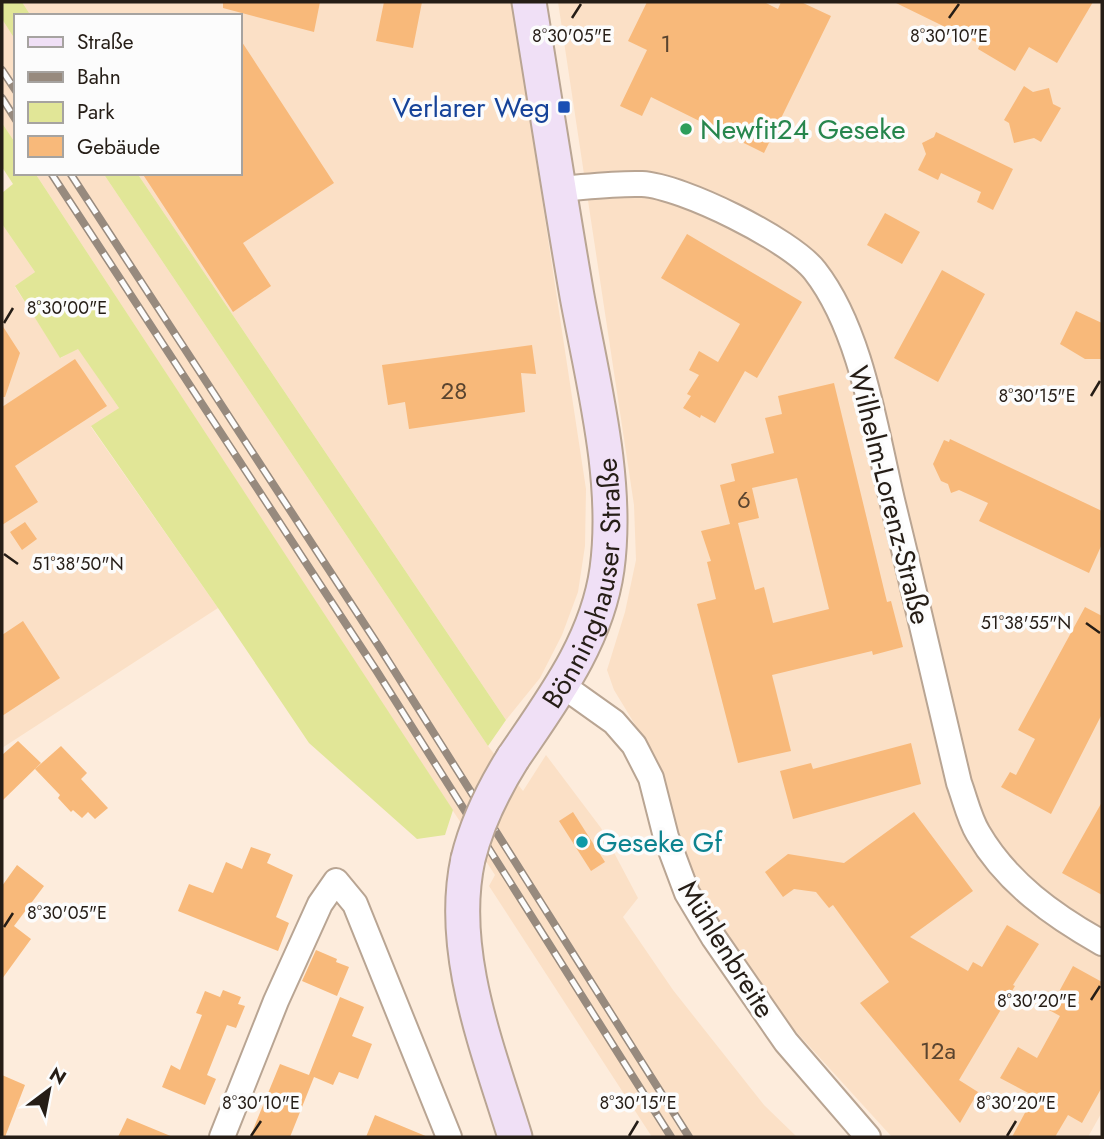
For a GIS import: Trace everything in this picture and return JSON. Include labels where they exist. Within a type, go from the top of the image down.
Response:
[{"type":"main road","name":"Bönninghauser Straße","points":[[515,1137],[467,971],[461,908],[468,859],[474,832],[488,801],[581,652],[597,610],[607,571],[610,527],[603,446],[558,189],[529,2]]},
{"type":"street","name":"Wilhelm-Lorenz-Straße","points":[[558,189],[643,184],[670,189],[763,232],[814,270],[845,320],[869,402],[959,783],[978,832],[1006,871],[1038,902],[1102,943]]},
{"type":"street","name":"Mühlenbreite","points":[[562,685],[614,722],[634,744],[651,778],[666,837],[687,893],[714,938],[786,1042],[867,1137]]},
{"type":"street","points":[[222,1137],[276,1001],[320,904],[336,881],[355,904],[449,1137]]},
{"type":"shaded area","points":[[22,2],[512,2],[586,489],[585,546],[578,592],[562,635],[540,678],[506,720],[138,175],[242,175],[242,14],[30,14]]},
{"type":"shaded area","points":[[558,2],[1102,2],[1102,1112],[1088,1137],[892,1137],[789,1024],[720,925],[687,865],[656,759],[614,690],[607,670],[625,612],[636,560],[634,505]]},
{"type":"shaded area","points":[[2,19],[14,38],[14,141],[2,123]]},
{"type":"shaded area","points":[[36,175],[104,175],[488,746],[523,791],[546,755],[601,828],[638,898],[623,917],[673,990],[764,1105],[797,1137],[652,1137],[489,886],[495,875]]},
{"type":"shaded area","points":[[2,224],[35,272],[15,287],[61,358],[78,348],[119,408],[91,427],[218,608],[2,748]]},
{"type":"green space","points":[[2,2],[22,2],[30,14],[14,14],[14,38],[2,19]]},
{"type":"green space","points":[[2,123],[14,141],[14,175],[36,175],[453,810],[445,835],[417,839],[309,743],[91,426],[119,408],[78,349],[60,358],[15,286],[35,272],[2,224],[2,193],[13,184],[2,167]]},
{"type":"green space","points":[[104,175],[138,175],[506,720],[488,746]]},
{"type":"building","points":[[223,2],[320,2],[314,32],[223,8]]},
{"type":"building","points":[[384,2],[422,2],[413,48],[376,41]]},
{"type":"building","points":[[647,2],[764,2],[778,9],[781,2],[801,2],[831,16],[764,153],[651,97],[642,116],[620,106],[647,50],[628,41]]},
{"type":"building","points":[[894,2],[1093,2],[1057,63],[1029,47],[1015,71],[978,49],[980,44]]},
{"type":"building","points":[[242,42],[334,183],[243,243],[271,286],[233,312],[143,175],[242,175]]},
{"type":"building","points":[[1024,86],[1033,92],[1049,88],[1053,104],[1061,108],[1041,142],[1034,138],[1014,143],[1009,123],[1004,120]]},
{"type":"building","points":[[936,132],[1013,169],[993,210],[977,202],[981,192],[941,173],[938,180],[918,170],[926,154],[922,143],[934,137]]},
{"type":"building","points":[[885,213],[920,232],[902,264],[867,245]]},
{"type":"building","points":[[687,234],[802,302],[757,378],[745,371],[715,423],[683,408],[691,396],[687,394],[699,375],[689,370],[699,351],[718,362],[740,324],[661,278]]},
{"type":"building","points":[[942,270],[985,294],[938,382],[894,358]]},
{"type":"building","points":[[1076,311],[1102,323],[1102,359],[1085,359],[1060,344]]},
{"type":"building","points":[[2,325],[20,353],[5,397],[2,397]]},
{"type":"building","points":[[532,345],[536,374],[521,373],[525,412],[409,429],[405,402],[388,405],[382,365]]},
{"type":"building","points":[[75,359],[107,406],[15,466],[38,502],[2,525],[2,407]]},
{"type":"building","points":[[834,383],[887,602],[891,601],[903,647],[873,655],[872,651],[772,675],[791,751],[738,763],[697,604],[716,599],[707,562],[711,561],[701,531],[730,524],[720,485],[735,481],[731,464],[774,453],[765,418],[782,414],[778,396]],"holes":[[[797,478],[829,609],[773,623],[764,587],[755,590],[738,523],[759,518],[752,488]]]},
{"type":"building","points":[[950,439],[1102,511],[1102,544],[1089,573],[979,521],[988,503],[959,490],[951,493],[948,484],[941,481],[933,464],[944,440],[949,442]]},
{"type":"building","points":[[25,522],[37,539],[22,550],[10,532]]},
{"type":"building","points":[[1085,607],[1102,616],[1102,714],[1051,814],[1001,787],[1010,772],[1016,775],[1035,739],[1018,730]]},
{"type":"building","points":[[23,621],[60,678],[2,716],[2,635]]},
{"type":"building","points":[[18,741],[41,763],[2,801],[2,755]]},
{"type":"building","points":[[911,743],[921,784],[793,819],[780,771],[811,763],[813,769]]},
{"type":"building","points":[[61,746],[87,773],[81,779],[108,808],[95,819],[88,812],[82,818],[73,810],[71,812],[58,798],[60,795],[35,769]]},
{"type":"building","points":[[1102,802],[1102,895],[1062,873]]},
{"type":"building","name":"Geseke Gf","points":[[573,812],[605,862],[591,871],[559,821]]},
{"type":"building","points":[[914,812],[973,891],[910,937],[968,971],[973,962],[982,967],[1007,925],[1039,944],[959,1080],[978,1092],[960,1123],[860,1003],[889,982],[833,905],[829,908],[816,892],[794,889],[783,897],[765,872],[788,854],[844,863]]},
{"type":"building","points":[[251,847],[271,854],[267,863],[293,875],[276,917],[289,923],[278,951],[178,911],[189,884],[213,893],[226,862],[242,869]]},
{"type":"building","points":[[17,865],[44,886],[14,926],[31,939],[2,979],[2,886]]},
{"type":"building","points":[[316,950],[349,967],[337,996],[302,981]]},
{"type":"building","points":[[1073,966],[1102,982],[1102,1087],[1082,1123],[1068,1115],[1055,1137],[1012,1137],[1034,1096],[1000,1078],[1018,1047],[1037,1058],[1060,1016],[1049,1010]]},
{"type":"building","points":[[223,990],[241,997],[238,1004],[245,1006],[236,1028],[227,1025],[207,1075],[216,1079],[205,1105],[162,1087],[171,1065],[180,1070],[202,1015],[196,1013],[205,991],[220,997]]},
{"type":"building","points":[[340,997],[364,1007],[352,1036],[372,1044],[358,1079],[339,1072],[333,1085],[314,1077],[290,1137],[250,1137],[280,1064],[309,1075]]},
{"type":"building","points":[[2,1075],[25,1085],[5,1137],[2,1137]]},
{"type":"building","points":[[375,1115],[428,1137],[366,1137]]},
{"type":"building","points":[[127,1118],[173,1137],[118,1137]]},
{"type":"railway","points":[[2,70],[14,88]]},
{"type":"railway","points":[[2,98],[14,117]]},
{"type":"railway","points":[[52,175],[376,670],[671,1137]]},
{"type":"railway","points":[[71,175],[380,648],[689,1137]]},
{"type":"place","name":"Verlarer Weg","points":[[564,107]]},
{"type":"place","name":"Newfit24 Geseke","points":[[686,129]]},
{"type":"place","name":"Geseke Gf","points":[[582,842]]}]
